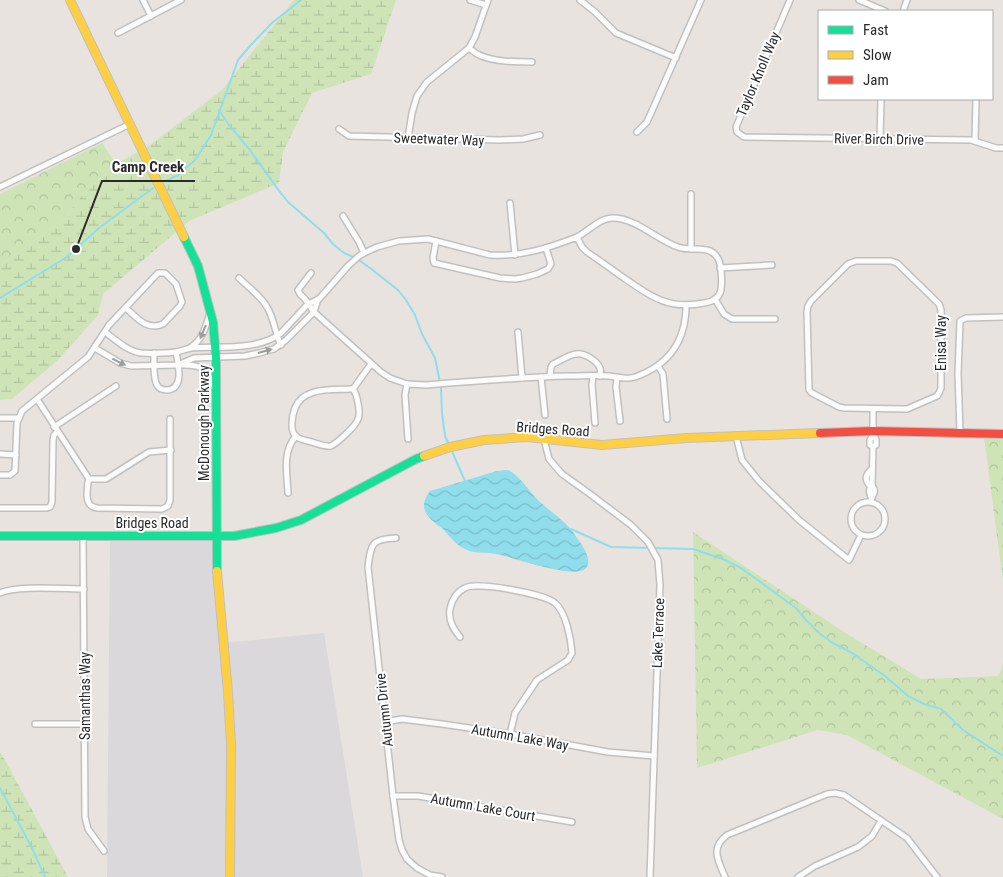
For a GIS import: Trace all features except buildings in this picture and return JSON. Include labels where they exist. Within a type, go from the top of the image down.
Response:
[{"type":"street","name":"McDonough Parkway","points":[[70,0],[198,266],[213,322],[216,347],[217,574],[231,745],[230,877]]},
{"type":"street","points":[[144,0],[150,16]]},
{"type":"street","points":[[118,33],[181,0]]},
{"type":"street","points":[[408,138],[409,126],[417,96],[427,82],[469,48],[474,37],[487,2],[470,0]]},
{"type":"street","points":[[580,0],[596,12],[616,33],[676,58]]},
{"type":"street","points":[[637,132],[648,122],[701,0]]},
{"type":"street","name":"Taylor Knoll Way","points":[[753,138],[744,138],[737,132],[736,127],[790,0]]},
{"type":"street","points":[[859,0],[883,10]]},
{"type":"street","points":[[469,48],[478,55],[490,58],[504,61],[532,62]]},
{"type":"street","points":[[880,139],[881,100]]},
{"type":"street","points":[[975,141],[976,100]]},
{"type":"street","points":[[0,187],[130,124]]},
{"type":"street","name":"Sweetwater Way","points":[[339,129],[349,136],[408,138],[500,140],[523,139],[540,135]]},
{"type":"street","name":"River Birch Drive","points":[[753,138],[971,140],[1003,148]]},
{"type":"street","points":[[691,194],[691,249]]},
{"type":"street","points":[[510,203],[515,255]]},
{"type":"street","points":[[343,216],[364,253]]},
{"type":"street","points":[[178,364],[194,358],[252,354],[274,349],[295,332],[314,312],[319,299],[348,266],[364,253],[399,241],[423,239],[490,255],[515,255],[546,248],[577,237],[601,221],[609,218],[618,218],[632,223],[678,247],[712,252],[717,257],[720,268],[721,292],[715,299],[701,304],[686,305],[666,302],[649,296],[587,252],[577,237]]},
{"type":"street","points":[[436,241],[434,263],[508,279],[529,277],[548,269],[551,264],[546,248]]},
{"type":"street","name":"Enisa Way","points":[[853,261],[898,262],[941,307],[941,388],[939,393],[937,396],[910,408],[874,409],[841,408],[812,393],[808,388],[808,306],[853,261]]},
{"type":"street","points":[[720,268],[772,264]]},
{"type":"street","points":[[0,475],[10,475],[16,470],[16,426],[22,411],[86,359],[109,325],[156,275],[160,272],[166,274],[176,284],[182,302],[160,325],[143,324],[126,308]]},
{"type":"street","points":[[311,273],[298,290],[314,312],[371,364],[390,378],[407,384],[426,385],[550,376],[634,377],[658,366],[669,356],[676,346],[686,319],[686,305]]},
{"type":"street","points":[[239,278],[266,305],[280,345]]},
{"type":"street","points":[[188,348],[253,345],[266,342],[286,328],[308,304],[319,299]]},
{"type":"street","points":[[715,299],[724,314],[732,319],[775,319]]},
{"type":"street","points":[[105,332],[132,351],[142,353],[176,352],[196,344],[202,337],[210,310]]},
{"type":"street","points":[[960,433],[958,374],[960,321],[966,318],[1003,317]]},
{"type":"street","points":[[518,332],[522,378]]},
{"type":"street","points":[[95,348],[127,366],[195,365],[203,368],[209,374],[216,392]]},
{"type":"street","points":[[154,353],[156,384],[159,388],[167,390],[178,385],[176,352]]},
{"type":"street","points":[[550,376],[553,364],[574,354],[579,354],[588,357],[596,363],[599,367],[600,376]]},
{"type":"street","points":[[353,390],[371,364]]},
{"type":"street","points":[[658,366],[663,374],[667,419]]},
{"type":"street","points":[[593,376],[595,422]]},
{"type":"street","points":[[541,377],[545,415]]},
{"type":"street","points":[[617,378],[616,387],[620,421]]},
{"type":"street","points":[[407,384],[405,395],[408,439]]},
{"type":"street","points":[[0,508],[50,507],[52,502],[53,439],[56,430],[116,386]]},
{"type":"street","points":[[353,390],[357,395],[359,419],[336,443],[323,446],[296,436],[293,432],[292,417],[295,407],[301,399],[316,391],[353,390]]},
{"type":"street","points":[[37,398],[89,480],[87,501],[92,507],[97,508],[164,508],[168,506],[170,502],[170,419]]},
{"type":"street","points":[[871,500],[881,508],[885,519],[884,525],[877,534],[871,536],[861,535],[852,527],[851,516],[860,504],[871,500],[874,495],[875,489],[871,486],[873,447],[870,445],[870,440],[873,433],[874,409]]},
{"type":"street","points":[[0,418],[18,418]]},
{"type":"street","name":"Bridges Road","points":[[0,536],[234,536],[261,531],[301,520],[416,458],[450,447],[484,440],[527,437],[602,445],[736,436],[873,433],[1003,434]]},
{"type":"street","points":[[288,492],[286,456],[290,443],[296,436]]},
{"type":"street","points":[[736,436],[742,460],[759,481],[798,520],[849,560],[861,535]]},
{"type":"street","name":"Lake Terrace","points":[[544,439],[549,459],[562,474],[630,525],[648,542],[658,560],[660,585],[650,877]]},
{"type":"street","points":[[89,480],[106,479],[149,452],[171,450]]},
{"type":"street","points":[[0,454],[16,455]]},
{"type":"street","name":"Samanthas Way","points":[[83,536],[86,817],[88,829],[104,851]]},
{"type":"street","name":"Autumn Drive","points":[[396,538],[382,539],[374,543],[370,550],[368,567],[393,796],[402,850],[417,868],[430,875],[442,877]]},
{"type":"street","points":[[460,637],[451,623],[449,614],[452,602],[458,592],[466,586],[491,587],[538,595],[555,602],[561,611],[567,626],[572,653],[568,660],[537,680],[515,712],[510,734]]},
{"type":"street","points":[[0,593],[19,588],[84,589]]},
{"type":"street","name":"Autumn Lake Way","points":[[385,722],[402,719],[510,734],[608,752],[654,756]]},
{"type":"street","points":[[35,724],[85,724]]},
{"type":"street","points":[[725,877],[716,852],[722,838],[827,794],[836,793],[844,796],[907,838],[936,876]]},
{"type":"street","name":"Autumn Lake Court","points":[[393,796],[418,796],[572,822]]},
{"type":"street","points":[[798,877],[815,866],[863,844],[872,836],[881,821]]},
{"type":"shaded area","points":[[110,537],[215,537],[224,643],[324,633],[363,877],[107,877]]},
{"type":"green space","points":[[294,0],[396,0],[371,74],[312,93],[283,152],[279,183],[189,221],[103,294],[98,315],[58,360],[12,399],[0,400],[0,266],[65,218],[84,193],[116,164],[150,145],[222,90]]},
{"type":"green space","points":[[102,143],[116,164],[84,193],[65,218],[0,266],[0,194]]},
{"type":"green space","points":[[984,438],[1003,438],[1003,581]]},
{"type":"green space","points":[[693,532],[844,632],[921,679],[999,676],[1003,663],[1003,819],[847,735],[818,730],[697,768]]},
{"type":"green space","points":[[0,752],[5,760],[68,877],[0,877]]},
{"type":"water","points":[[508,470],[571,530],[588,557],[588,566],[585,569],[578,571],[556,570],[497,554],[467,550],[454,542],[428,516],[424,504],[430,491],[497,471]]},
{"type":"waterway","points":[[166,181],[178,175],[196,159],[211,135],[238,60],[272,23],[301,0]]},
{"type":"waterway","points":[[219,110],[288,202],[324,233],[333,244],[344,253],[356,258],[370,268],[398,290],[406,300],[435,358],[441,387],[445,436],[449,445]]},
{"type":"waterway","points":[[0,298],[67,257],[99,228],[153,188]]},
{"type":"waterway","points":[[451,449],[465,481]]},
{"type":"waterway","points":[[571,529],[611,547],[693,549],[723,559],[741,568],[796,608],[818,632],[831,642],[854,654],[885,676],[908,696],[924,704],[941,709],[963,730],[1003,756]]},
{"type":"waterway","points":[[0,788],[45,877]]},
{"type":"traffic: fast","points":[[184,237],[198,266],[213,322],[216,357],[217,571]]},
{"type":"traffic: fast","points":[[0,536],[234,536],[276,528],[301,520],[424,456]]},
{"type":"traffic: slow","points":[[70,0],[184,237]]},
{"type":"traffic: slow","points":[[424,456],[450,447],[484,440],[527,437],[602,445],[686,438],[820,433]]},
{"type":"traffic: slow","points":[[217,571],[231,745],[230,877]]},
{"type":"traffic: jam","points":[[820,433],[873,431],[1003,434]]},
{"type":"place","name":"Camp Creek","points":[[76,249]]}]
